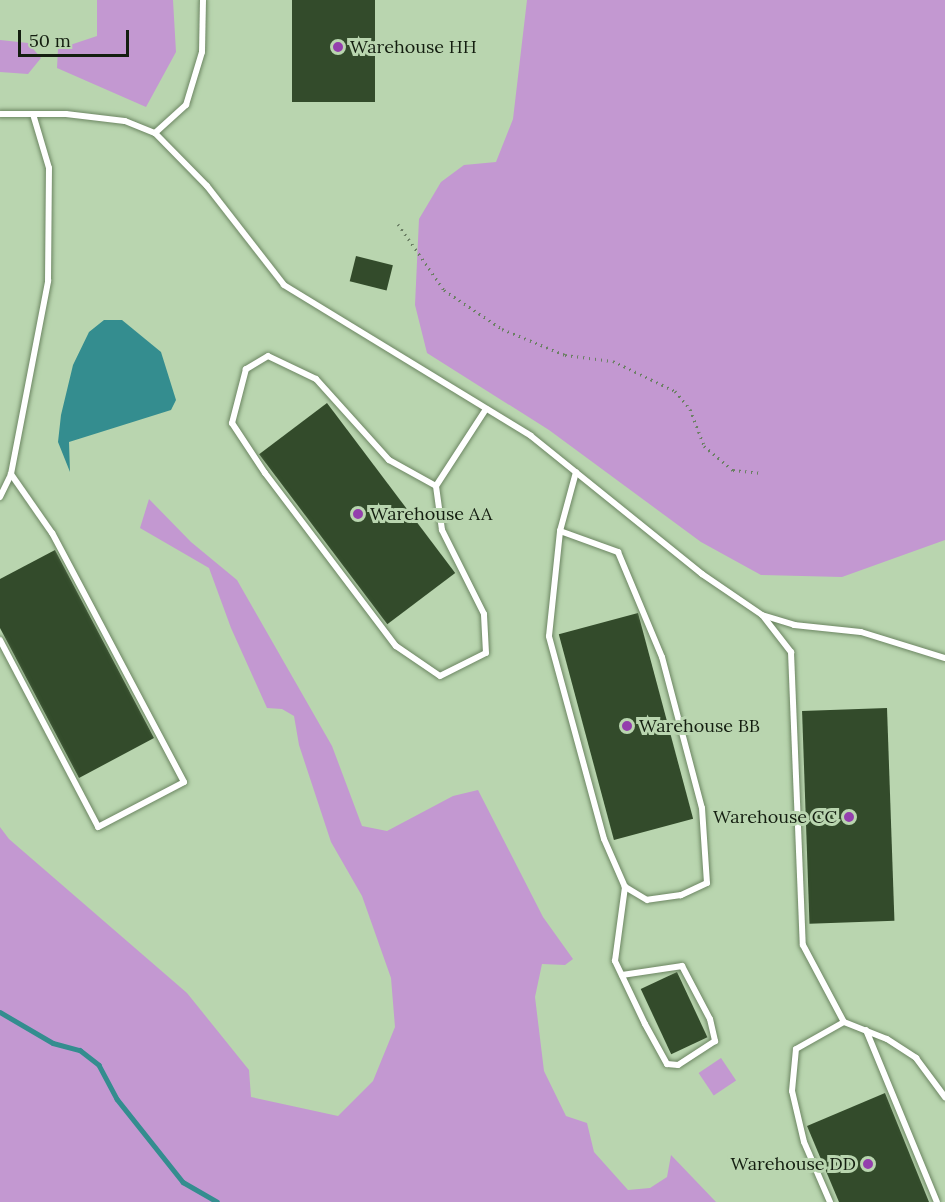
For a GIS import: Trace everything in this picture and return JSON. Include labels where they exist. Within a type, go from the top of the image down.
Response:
[{"type":"lane","points":[[155,132],[186,105],[202,52],[203,0]]},
{"type":"lane","points":[[0,114],[33,114],[125,121],[155,132],[207,186],[284,285],[531,436],[702,574],[762,615],[794,625],[861,632],[945,658]]},
{"type":"lane","points":[[0,497],[11,474],[48,281],[50,168],[33,114]]},
{"type":"lane","points":[[436,486],[388,460],[316,379],[268,356],[246,369],[232,423],[265,473],[396,646],[440,676],[486,653],[484,614],[442,530],[436,486],[486,409]]},
{"type":"lane","points":[[576,472],[560,531],[549,636],[604,839],[625,887],[615,961],[622,975],[667,1064],[678,1065],[715,1041],[710,1019],[682,966],[622,975]]},
{"type":"lane","points":[[0,640],[98,827],[184,782],[52,533],[11,474]]},
{"type":"lane","points":[[560,531],[618,552],[662,657],[702,808],[707,883],[681,895],[647,900],[625,887]]},
{"type":"lane","points":[[762,615],[791,652],[803,945],[844,1022],[866,1030],[916,1058],[945,1097]]},
{"type":"lane","points":[[830,1202],[804,1142],[793,1081],[796,1049],[844,1022]]},
{"type":"lane","points":[[866,1030],[937,1202]]},
{"type":"path","points":[[398,224],[444,290],[502,329],[565,355],[613,361],[675,391],[690,409],[704,446],[734,470],[761,473]]},
{"type":"shaded area","points":[[97,0],[173,0],[176,52],[146,107],[57,68],[58,49],[97,36]]},
{"type":"shaded area","points":[[527,0],[945,0],[945,540],[842,577],[761,575],[701,542],[549,430],[427,353],[415,305],[419,219],[441,182],[464,165],[496,162],[513,119]]},
{"type":"shaded area","points":[[0,40],[28,43],[41,58],[28,74],[0,72]]},
{"type":"shaded area","points":[[149,499],[191,542],[237,580],[332,746],[362,826],[387,831],[453,796],[478,790],[543,917],[573,959],[565,965],[542,964],[535,997],[544,1071],[566,1116],[587,1123],[594,1152],[628,1190],[650,1188],[667,1177],[671,1155],[716,1202],[0,1202],[0,827],[9,839],[187,993],[249,1070],[251,1097],[338,1116],[373,1081],[395,1027],[391,978],[362,896],[331,842],[299,745],[294,716],[282,709],[267,708],[231,628],[209,568],[140,528]]},
{"type":"shaded area","points":[[721,1058],[736,1080],[714,1095],[699,1073]]},
{"type":"water","points":[[104,320],[122,320],[161,352],[176,400],[171,410],[69,442],[70,472],[58,442],[61,415],[73,365],[89,332]]},
{"type":"building","name":"Warehouse HH","points":[[292,0],[375,0],[375,102],[292,102]]},
{"type":"building","points":[[356,256],[393,265],[387,290],[350,281]]},
{"type":"building","name":"Warehouse AA","points":[[327,403],[455,573],[387,624],[259,454]]},
{"type":"building","points":[[55,550],[154,738],[79,778],[0,628],[0,579]]},
{"type":"building","name":"Warehouse BB","points":[[638,613],[693,819],[614,840],[559,634]]},
{"type":"building","name":"Warehouse CC","points":[[887,708],[894,921],[809,924],[802,711]]},
{"type":"building","points":[[677,972],[707,1037],[671,1054],[641,989]]},
{"type":"building","name":"Warehouse DD","points":[[885,1093],[929,1202],[839,1202],[807,1126]]},
{"type":"waterway","points":[[0,1012],[53,1043],[80,1050],[99,1065],[117,1099],[183,1182],[217,1202]]},
{"type":"place","name":"Warehouse HH","points":[[338,47]]},
{"type":"place","name":"Warehouse AA","points":[[358,514]]},
{"type":"place","name":"Warehouse BB","points":[[627,726]]},
{"type":"place","name":"Warehouse CC","points":[[849,817]]},
{"type":"place","name":"Warehouse DD","points":[[868,1164]]}]
